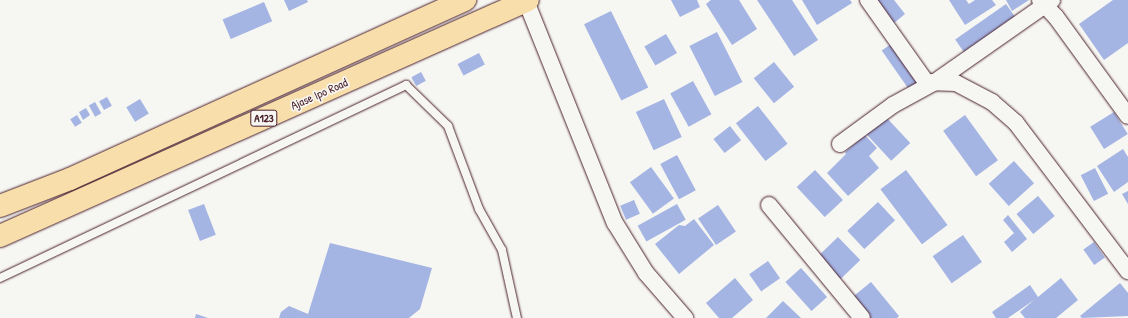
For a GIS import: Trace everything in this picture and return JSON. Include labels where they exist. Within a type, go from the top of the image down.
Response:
[{"type":"highway","name":"A123","points":[[0,206],[70,179],[465,0]]},
{"type":"highway","name":"Ajase Ipo Road","points":[[0,236],[527,0]]},
{"type":"street","points":[[527,0],[615,223],[646,273],[685,318]]},
{"type":"street","points":[[868,0],[926,82],[956,83],[992,102],[1016,123],[1128,271]]},
{"type":"street","points":[[840,144],[893,105],[935,82],[1045,1],[1128,116]]},
{"type":"street","points":[[769,205],[862,318]]},
{"type":"lane","points":[[0,278],[406,85],[448,126],[479,209],[502,250],[517,318]]},
{"type":"building","points":[[284,0],[307,0],[308,2],[289,11]]},
{"type":"building","points":[[671,0],[697,0],[700,7],[680,17]]},
{"type":"building","points":[[711,0],[739,0],[757,29],[732,45],[706,4]]},
{"type":"building","points":[[757,0],[792,0],[818,40],[794,56]]},
{"type":"building","points":[[802,0],[850,0],[852,3],[817,25]]},
{"type":"building","points":[[876,0],[894,0],[905,14],[894,23]]},
{"type":"building","points":[[949,0],[966,0],[969,4],[975,0],[992,0],[996,5],[965,25]]},
{"type":"building","points":[[1006,0],[1029,0],[1012,11]]},
{"type":"building","points":[[1113,0],[1128,0],[1128,43],[1104,60],[1079,24]]},
{"type":"building","points":[[264,2],[272,21],[231,39],[223,20]]},
{"type":"building","points":[[1006,4],[1015,17],[964,53],[955,40]]},
{"type":"building","points":[[611,11],[648,87],[621,101],[584,24]]},
{"type":"building","points":[[717,32],[742,82],[715,96],[689,46]]},
{"type":"building","points":[[666,34],[677,53],[655,66],[644,46]]},
{"type":"building","points":[[894,42],[923,83],[910,92],[882,51]]},
{"type":"building","points":[[479,53],[485,65],[464,75],[458,64]]},
{"type":"building","points":[[774,62],[794,87],[774,103],[754,78]]},
{"type":"building","points":[[421,72],[426,81],[416,86],[411,77]]},
{"type":"building","points":[[693,81],[711,114],[689,127],[670,94]]},
{"type":"building","points":[[107,97],[112,106],[104,110],[99,101]]},
{"type":"building","points":[[140,99],[149,114],[135,122],[126,107]]},
{"type":"building","points":[[664,99],[682,137],[654,150],[636,112]]},
{"type":"building","points":[[95,102],[101,113],[95,117],[89,105]]},
{"type":"building","points":[[758,106],[788,144],[765,161],[736,123]]},
{"type":"building","points":[[86,108],[90,115],[83,120],[79,112]]},
{"type":"building","points":[[1114,112],[1128,134],[1104,149],[1090,127]]},
{"type":"building","points":[[77,115],[82,123],[75,127],[70,119]]},
{"type":"building","points":[[965,115],[998,160],[976,176],[943,131]]},
{"type":"building","points":[[885,116],[910,143],[891,161],[866,134]]},
{"type":"building","points":[[730,126],[741,140],[725,153],[713,139]]},
{"type":"building","points":[[865,135],[877,148],[869,156],[879,168],[848,196],[827,173],[846,154],[845,152]]},
{"type":"building","points":[[1123,149],[1128,157],[1128,182],[1114,192],[1097,166]]},
{"type":"building","points":[[677,155],[696,190],[679,199],[660,164]]},
{"type":"building","points":[[1014,161],[1034,183],[1009,206],[989,184]]},
{"type":"building","points":[[651,167],[674,199],[653,214],[630,182]]},
{"type":"building","points":[[1095,168],[1108,194],[1094,201],[1081,175]]},
{"type":"building","points":[[815,170],[843,200],[825,217],[797,187]]},
{"type":"building","points":[[906,170],[948,225],[922,244],[880,189]]},
{"type":"building","points":[[1128,191],[1128,204],[1122,194]]},
{"type":"building","points":[[1038,196],[1055,216],[1033,234],[1017,214]]},
{"type":"building","points":[[634,200],[640,214],[626,220],[620,206]]},
{"type":"building","points":[[878,202],[895,220],[864,249],[847,231]]},
{"type":"building","points":[[204,204],[216,235],[200,241],[188,210]]},
{"type":"building","points":[[677,204],[686,220],[646,242],[638,226]]},
{"type":"building","points":[[718,205],[736,232],[716,245],[698,218]]},
{"type":"building","points":[[1008,215],[1027,239],[1012,252],[1004,242],[1014,233],[1003,220]]},
{"type":"building","points":[[694,219],[714,245],[679,274],[655,244],[679,225],[685,226]]},
{"type":"building","points":[[963,235],[982,262],[952,283],[933,256]]},
{"type":"building","points":[[838,237],[860,260],[839,280],[817,257]]},
{"type":"building","points":[[1094,242],[1105,258],[1094,265],[1083,249]]},
{"type":"building","points":[[330,243],[432,268],[420,309],[409,318],[279,318],[281,312],[289,306],[308,314]]},
{"type":"building","points":[[768,261],[780,278],[761,291],[749,274]]},
{"type":"building","points":[[801,268],[827,297],[811,311],[785,282]]},
{"type":"building","points":[[735,278],[753,300],[732,318],[719,318],[706,303]]},
{"type":"building","points":[[1061,278],[1078,300],[1056,318],[1025,318],[1020,312],[1034,300],[1008,318],[996,318],[992,312],[1030,285],[1038,297]]},
{"type":"building","points":[[871,282],[899,316],[897,318],[867,318],[850,299]]},
{"type":"building","points":[[1120,283],[1128,293],[1128,316],[1082,318],[1080,316]]},
{"type":"building","points":[[783,301],[801,318],[766,318]]},
{"type":"building","points":[[196,314],[208,318],[195,318]]}]
